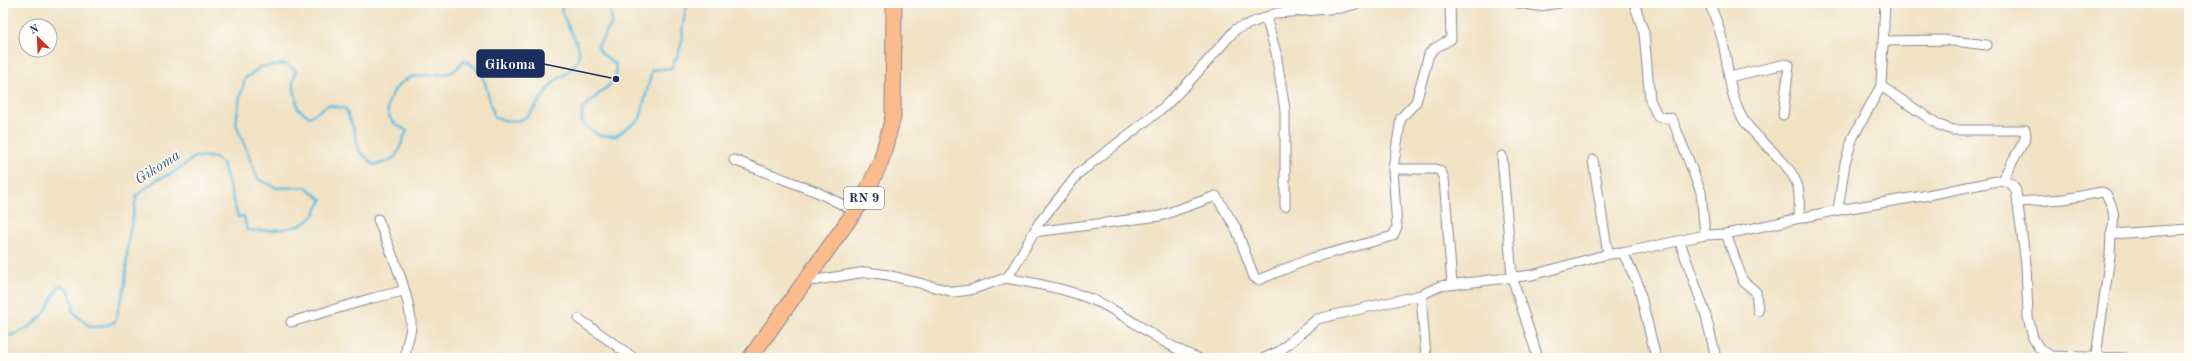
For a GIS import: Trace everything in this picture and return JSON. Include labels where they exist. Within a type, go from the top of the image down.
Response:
[{"type":"main road","name":"RN 9","points":[[750,358],[863,200],[881,161],[893,117],[894,5]]},
{"type":"street","points":[[804,282],[866,272],[888,275],[954,292],[970,290],[1006,278],[1010,274],[1034,232],[1079,173],[1163,108],[1188,83],[1236,29],[1266,17],[1288,11],[1341,8],[1360,3]]},
{"type":"street","points":[[1034,232],[1160,216],[1216,196],[1236,228],[1254,277],[1258,280],[1312,258],[1393,236],[1397,227],[1393,169],[1401,118],[1416,102],[1429,54],[1435,48],[1450,39],[1450,3]]},
{"type":"street","points":[[1518,3],[1538,6],[1560,3]]},
{"type":"street","points":[[1634,3],[1644,33],[1650,100],[1658,117],[1671,118],[1673,121],[1700,192],[1705,235]]},
{"type":"street","points":[[1709,3],[1723,43],[1728,77],[1737,106],[1752,133],[1785,166],[1796,180],[1798,189],[1799,218]]},
{"type":"street","points":[[1838,210],[1845,163],[1853,137],[1881,86],[1886,3]]},
{"type":"street","points":[[1266,17],[1276,53],[1285,110],[1285,206]]},
{"type":"street","points":[[1884,41],[1944,40],[1987,45]]},
{"type":"street","points":[[1728,77],[1786,64],[1788,65],[1782,115]]},
{"type":"street","points":[[1881,86],[1939,125],[1953,130],[2025,130],[2026,135],[2024,141],[2002,180]]},
{"type":"street","points":[[1502,156],[1512,276],[1538,358]]},
{"type":"street","points":[[734,160],[816,192],[855,211]]},
{"type":"street","points":[[1593,160],[1608,254]]},
{"type":"street","points":[[1393,169],[1436,169],[1442,174],[1452,284]]},
{"type":"street","points":[[1264,358],[1280,351],[1317,319],[1421,295],[1440,286],[1512,276],[1532,275],[1608,254],[1623,253],[1680,242],[1705,235],[1726,234],[1838,210],[1923,196],[2002,180],[2012,184],[2016,191],[2026,264],[2028,317],[2034,338],[2039,348],[2051,356],[2096,356],[2123,358]]},
{"type":"street","points":[[2018,202],[2064,200],[2102,192],[2106,194],[2114,212],[2114,222],[2111,234],[2110,256],[2096,356]]},
{"type":"street","points":[[378,219],[403,291],[411,326],[405,350],[406,358]]},
{"type":"street","points":[[2111,234],[2189,230]]},
{"type":"street","points":[[1726,234],[1743,281],[1756,292],[1758,311]]},
{"type":"street","points":[[1680,242],[1705,312],[1716,358]]},
{"type":"street","points":[[1623,253],[1642,294],[1656,358]]},
{"type":"street","points":[[1006,278],[1069,290],[1100,303],[1177,349],[1198,358]]},
{"type":"street","points":[[291,322],[373,298],[403,291]]},
{"type":"street","points":[[1421,295],[1426,358]]},
{"type":"street","points":[[579,319],[634,358]]},
{"type":"waterway","name":"Gikoma","points":[[3,335],[20,332],[37,321],[47,309],[60,285],[68,289],[74,305],[72,311],[90,327],[101,327],[115,322],[125,285],[128,242],[137,195],[158,179],[173,173],[195,157],[213,157],[223,164],[238,217],[244,216],[247,230],[291,228],[300,225],[313,216],[322,200],[306,187],[277,188],[258,179],[236,124],[239,101],[245,79],[260,67],[285,64],[296,70],[293,83],[298,109],[310,117],[328,105],[346,109],[354,130],[359,151],[374,165],[384,163],[397,154],[407,131],[394,123],[388,111],[390,98],[398,86],[409,78],[452,72],[464,60],[473,65],[483,78],[495,118],[512,121],[526,117],[535,108],[550,86],[569,71],[579,57],[579,50],[565,21],[561,9],[561,3]]},
{"type":"waterway","name":"Gikoma","points":[[610,3],[612,23],[598,46],[601,53],[615,64],[616,79],[582,109],[582,124],[600,136],[616,136],[640,119],[652,70],[671,68],[675,61],[681,42],[684,16],[688,3]]},
{"type":"place","name":"Gikoma","points":[[616,79]]}]
